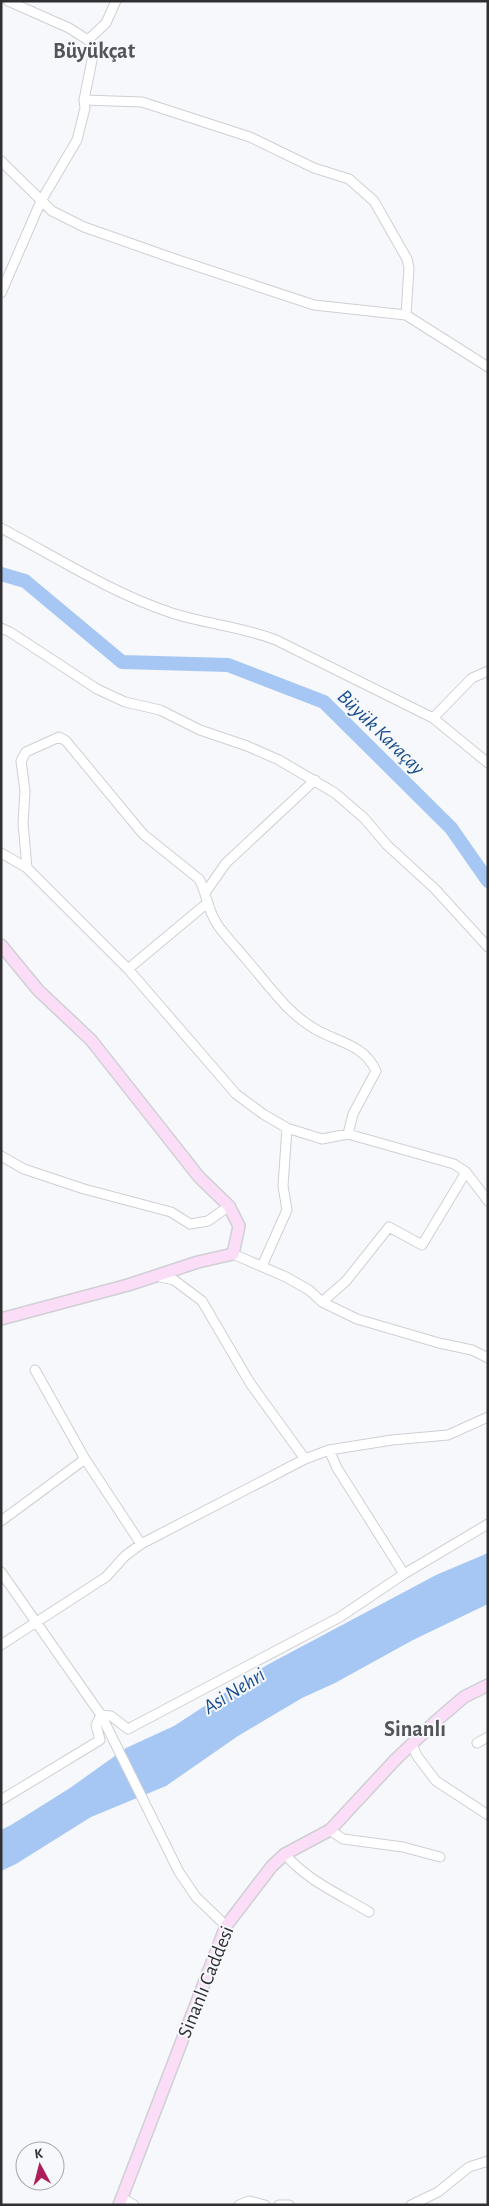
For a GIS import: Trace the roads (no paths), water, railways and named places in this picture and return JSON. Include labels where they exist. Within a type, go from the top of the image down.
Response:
[{"type":"street","points":[[1,293],[41,201],[77,140],[85,108],[84,100],[93,55],[92,45],[88,40],[52,19],[16,6],[8,1]]},
{"type":"street","points":[[88,40],[106,23],[116,1]]},
{"type":"street","points":[[84,100],[142,102],[250,137],[314,168],[349,179],[374,201],[407,259],[409,268],[406,315]]},
{"type":"street","points":[[1,161],[52,211],[84,227],[314,305],[406,315],[488,367]]},
{"type":"street","points":[[1,528],[134,599],[170,612],[250,630],[276,640],[433,718],[488,763]]},
{"type":"street","points":[[1,628],[97,689],[125,702],[160,710],[200,730],[247,746],[279,760],[335,793],[364,818],[388,845],[435,889],[488,947]]},
{"type":"street","points":[[433,718],[472,678],[488,671]]},
{"type":"street","points":[[27,868],[23,823],[25,791],[21,761],[26,752],[59,737],[66,741],[143,834],[199,878],[205,894],[206,904],[217,924],[288,1008],[315,1030],[345,1041],[372,1061],[376,1071],[353,1114],[348,1134]]},
{"type":"street","points":[[205,894],[226,863],[315,780]]},
{"type":"street","points":[[1,853],[27,868],[128,969],[236,1094],[263,1114],[287,1128],[322,1139],[348,1134],[454,1164],[466,1172],[488,1201]]},
{"type":"street","points":[[128,969],[206,904]]},
{"type":"street","points":[[1,945],[38,990],[91,1040],[199,1177],[229,1206],[239,1226],[233,1254]]},
{"type":"street","points":[[262,1266],[287,1210],[283,1186],[287,1128]]},
{"type":"street","points":[[1,1156],[24,1170],[84,1189],[171,1212],[190,1224],[208,1221],[229,1206]]},
{"type":"street","points":[[322,1302],[346,1282],[389,1227],[422,1245],[466,1172]]},
{"type":"street","points":[[1,1319],[156,1276],[198,1262],[233,1254],[262,1266],[309,1290],[322,1302],[358,1319],[439,1343],[472,1350],[488,1358]]},
{"type":"street","points":[[156,1276],[174,1280],[202,1301],[250,1384],[305,1459]]},
{"type":"street","points":[[35,1370],[84,1459],[141,1544]]},
{"type":"street","points":[[1,1645],[106,1577],[125,1556],[141,1544],[305,1459],[329,1450],[392,1440],[448,1435],[488,1417]]},
{"type":"street","points":[[329,1450],[337,1468],[404,1574]]},
{"type":"street","points":[[1,1521],[84,1459]]},
{"type":"street","points":[[101,1716],[111,1716],[128,1729],[340,1617],[404,1574],[488,1524]]},
{"type":"street","points":[[1,1572],[101,1716],[179,1872],[196,1897],[226,1926]]},
{"type":"street","name":"Sinanlı Caddesi","points":[[120,2201],[226,1926],[260,1880],[285,1854],[330,1830],[412,1744],[464,1697],[488,1685]]},
{"type":"street","points":[[1,1800],[100,1740],[96,1725],[101,1716]]},
{"type":"street","points":[[477,1743],[488,1737]]},
{"type":"street","points":[[412,1744],[417,1756],[436,1781],[488,1815]]},
{"type":"street","points":[[330,1830],[343,1839],[403,1848],[440,1857]]},
{"type":"street","points":[[285,1854],[312,1878],[369,1912]]},
{"type":"street","points":[[411,2205],[438,2192],[469,2167],[488,2160]]},
{"type":"street","points":[[120,2201],[134,2205]]},
{"type":"street","points":[[239,2205],[249,2201],[265,2205]]},
{"type":"street","points":[[279,2205],[289,2205]]},
{"type":"water","name":"Asi Nehri","points":[[488,1553],[488,1604],[413,1640],[335,1683],[302,1698],[238,1736],[166,1786],[91,1817],[16,1864],[1,1871],[1,1830],[70,1788],[126,1748],[174,1726],[267,1665],[436,1575]]},
{"type":"waterway","name":"Büyük Karaçay","points":[[1,574],[25,581],[122,662],[228,665],[324,702],[451,828],[488,881]]},
{"type":"district","name":"Büyükçat","points":[[94,51]]},
{"type":"district","name":"Sinanlı","points":[[415,1729]]}]
